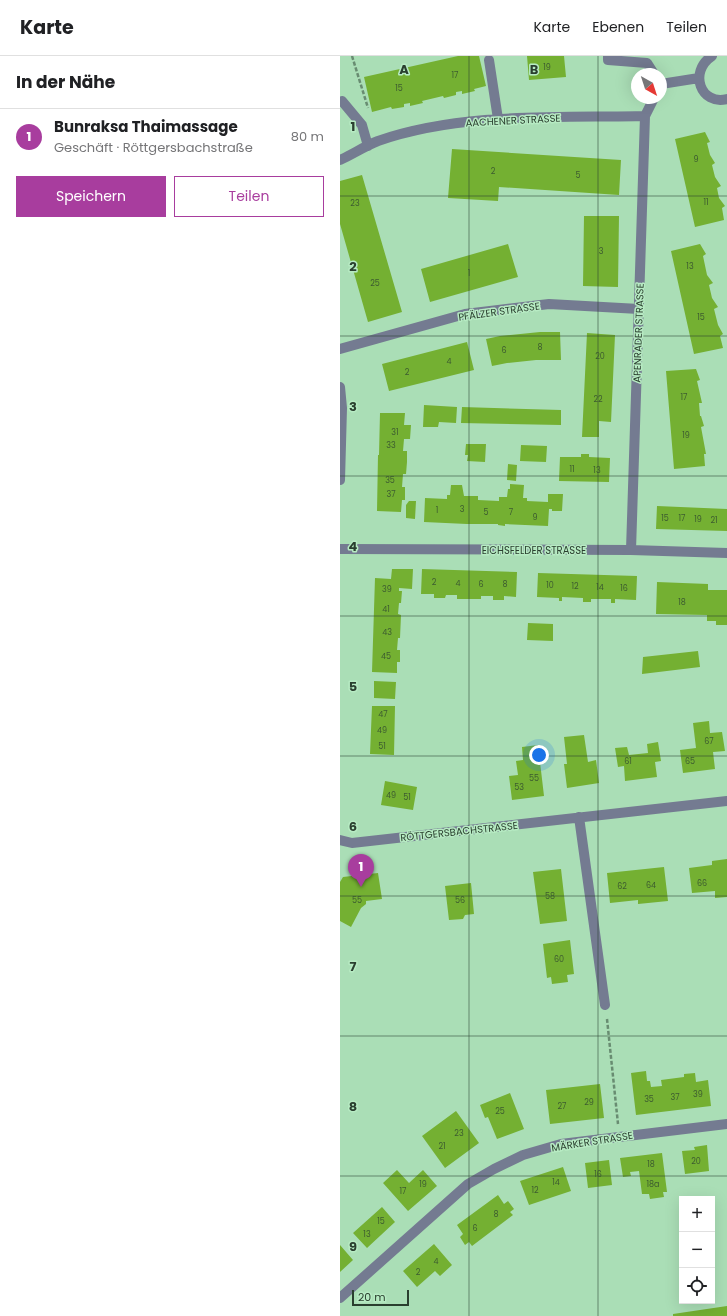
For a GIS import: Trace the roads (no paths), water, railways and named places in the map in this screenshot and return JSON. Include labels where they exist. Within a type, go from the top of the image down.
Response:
[{"type":"street","points":[[608,56],[608,60],[647,64],[650,68]]},
{"type":"street","points":[[712,56],[704,62],[700,69],[698,78],[701,87],[706,94],[714,98],[723,100],[727,98]]},
{"type":"street","points":[[488,60],[498,119]]},
{"type":"street","points":[[667,83],[698,78]]},
{"type":"street","points":[[342,101],[362,125],[368,146]]},
{"type":"street","points":[[645,116],[651,104]]},
{"type":"street","name":"AACHENER STRASSE","points":[[340,160],[379,141],[429,128],[474,120],[645,116]]},
{"type":"street","name":"APENRADER STRASSE","points":[[631,550],[645,116]]},
{"type":"street","name":"PFÄLZER STRASSE","points":[[340,349],[465,314],[549,304],[639,309]]},
{"type":"street","points":[[340,387],[342,408],[340,480]]},
{"type":"street","name":"EICHSFELDER STRASSE","points":[[340,549],[631,550],[727,553]]},
{"type":"street","name":"RÖTTGERSBACHSTRASSE","points":[[340,840],[352,843],[727,801]]},
{"type":"street","points":[[579,817],[605,1005]]},
{"type":"street","name":"MÄRKER STRASSE","points":[[340,1298],[468,1184],[523,1155],[562,1144],[727,1124]]},
{"type":"place","name":"Bunraksa Thaimassage","points":[[361,887]]}]
